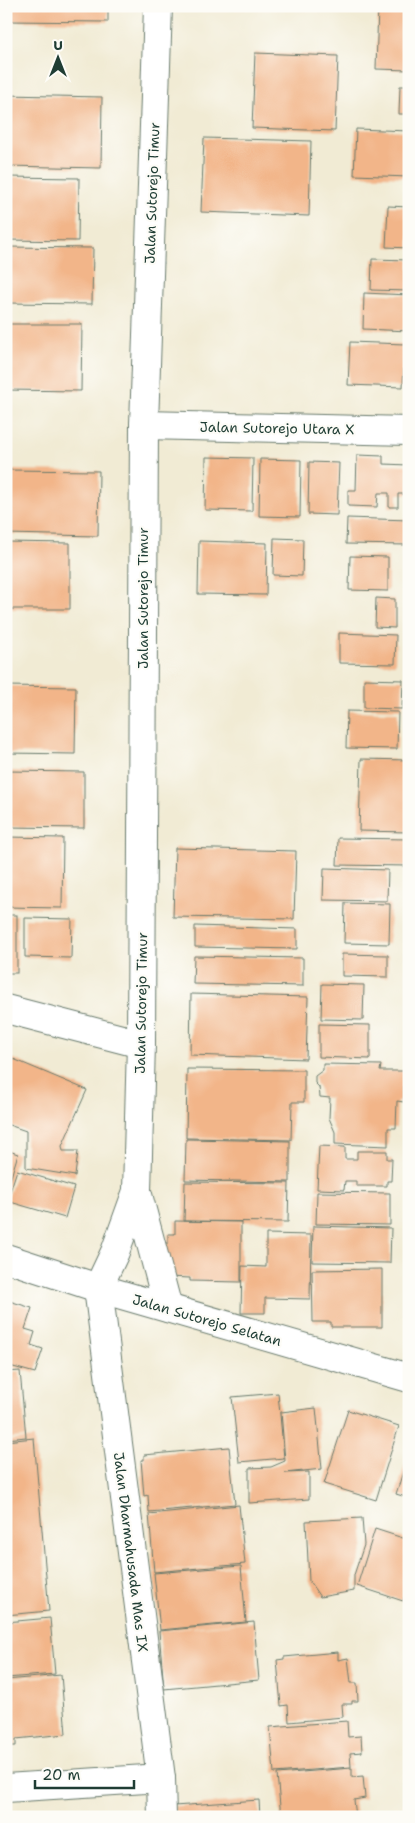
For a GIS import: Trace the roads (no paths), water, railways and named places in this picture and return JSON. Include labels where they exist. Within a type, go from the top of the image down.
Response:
[{"type":"street","name":"Jalan Sutorejo Timur","points":[[158,6],[144,425],[141,1044],[137,1190],[168,1308]]},
{"type":"street","name":"Jalan Sutorejo Utara X","points":[[144,425],[409,430]]},
{"type":"street","points":[[6,1010],[141,1044]]},
{"type":"street","name":"Jalan Sutorejo Timur","points":[[98,1288],[114,1252],[137,1190]]},
{"type":"street","name":"Jalan Sutorejo Selatan","points":[[6,1258],[98,1288],[409,1378]]},
{"type":"street","name":"Jalan Dharmahusada Mas IX","points":[[98,1288],[161,1778],[162,1817]]},
{"type":"street","points":[[6,1788],[161,1778]]}]
